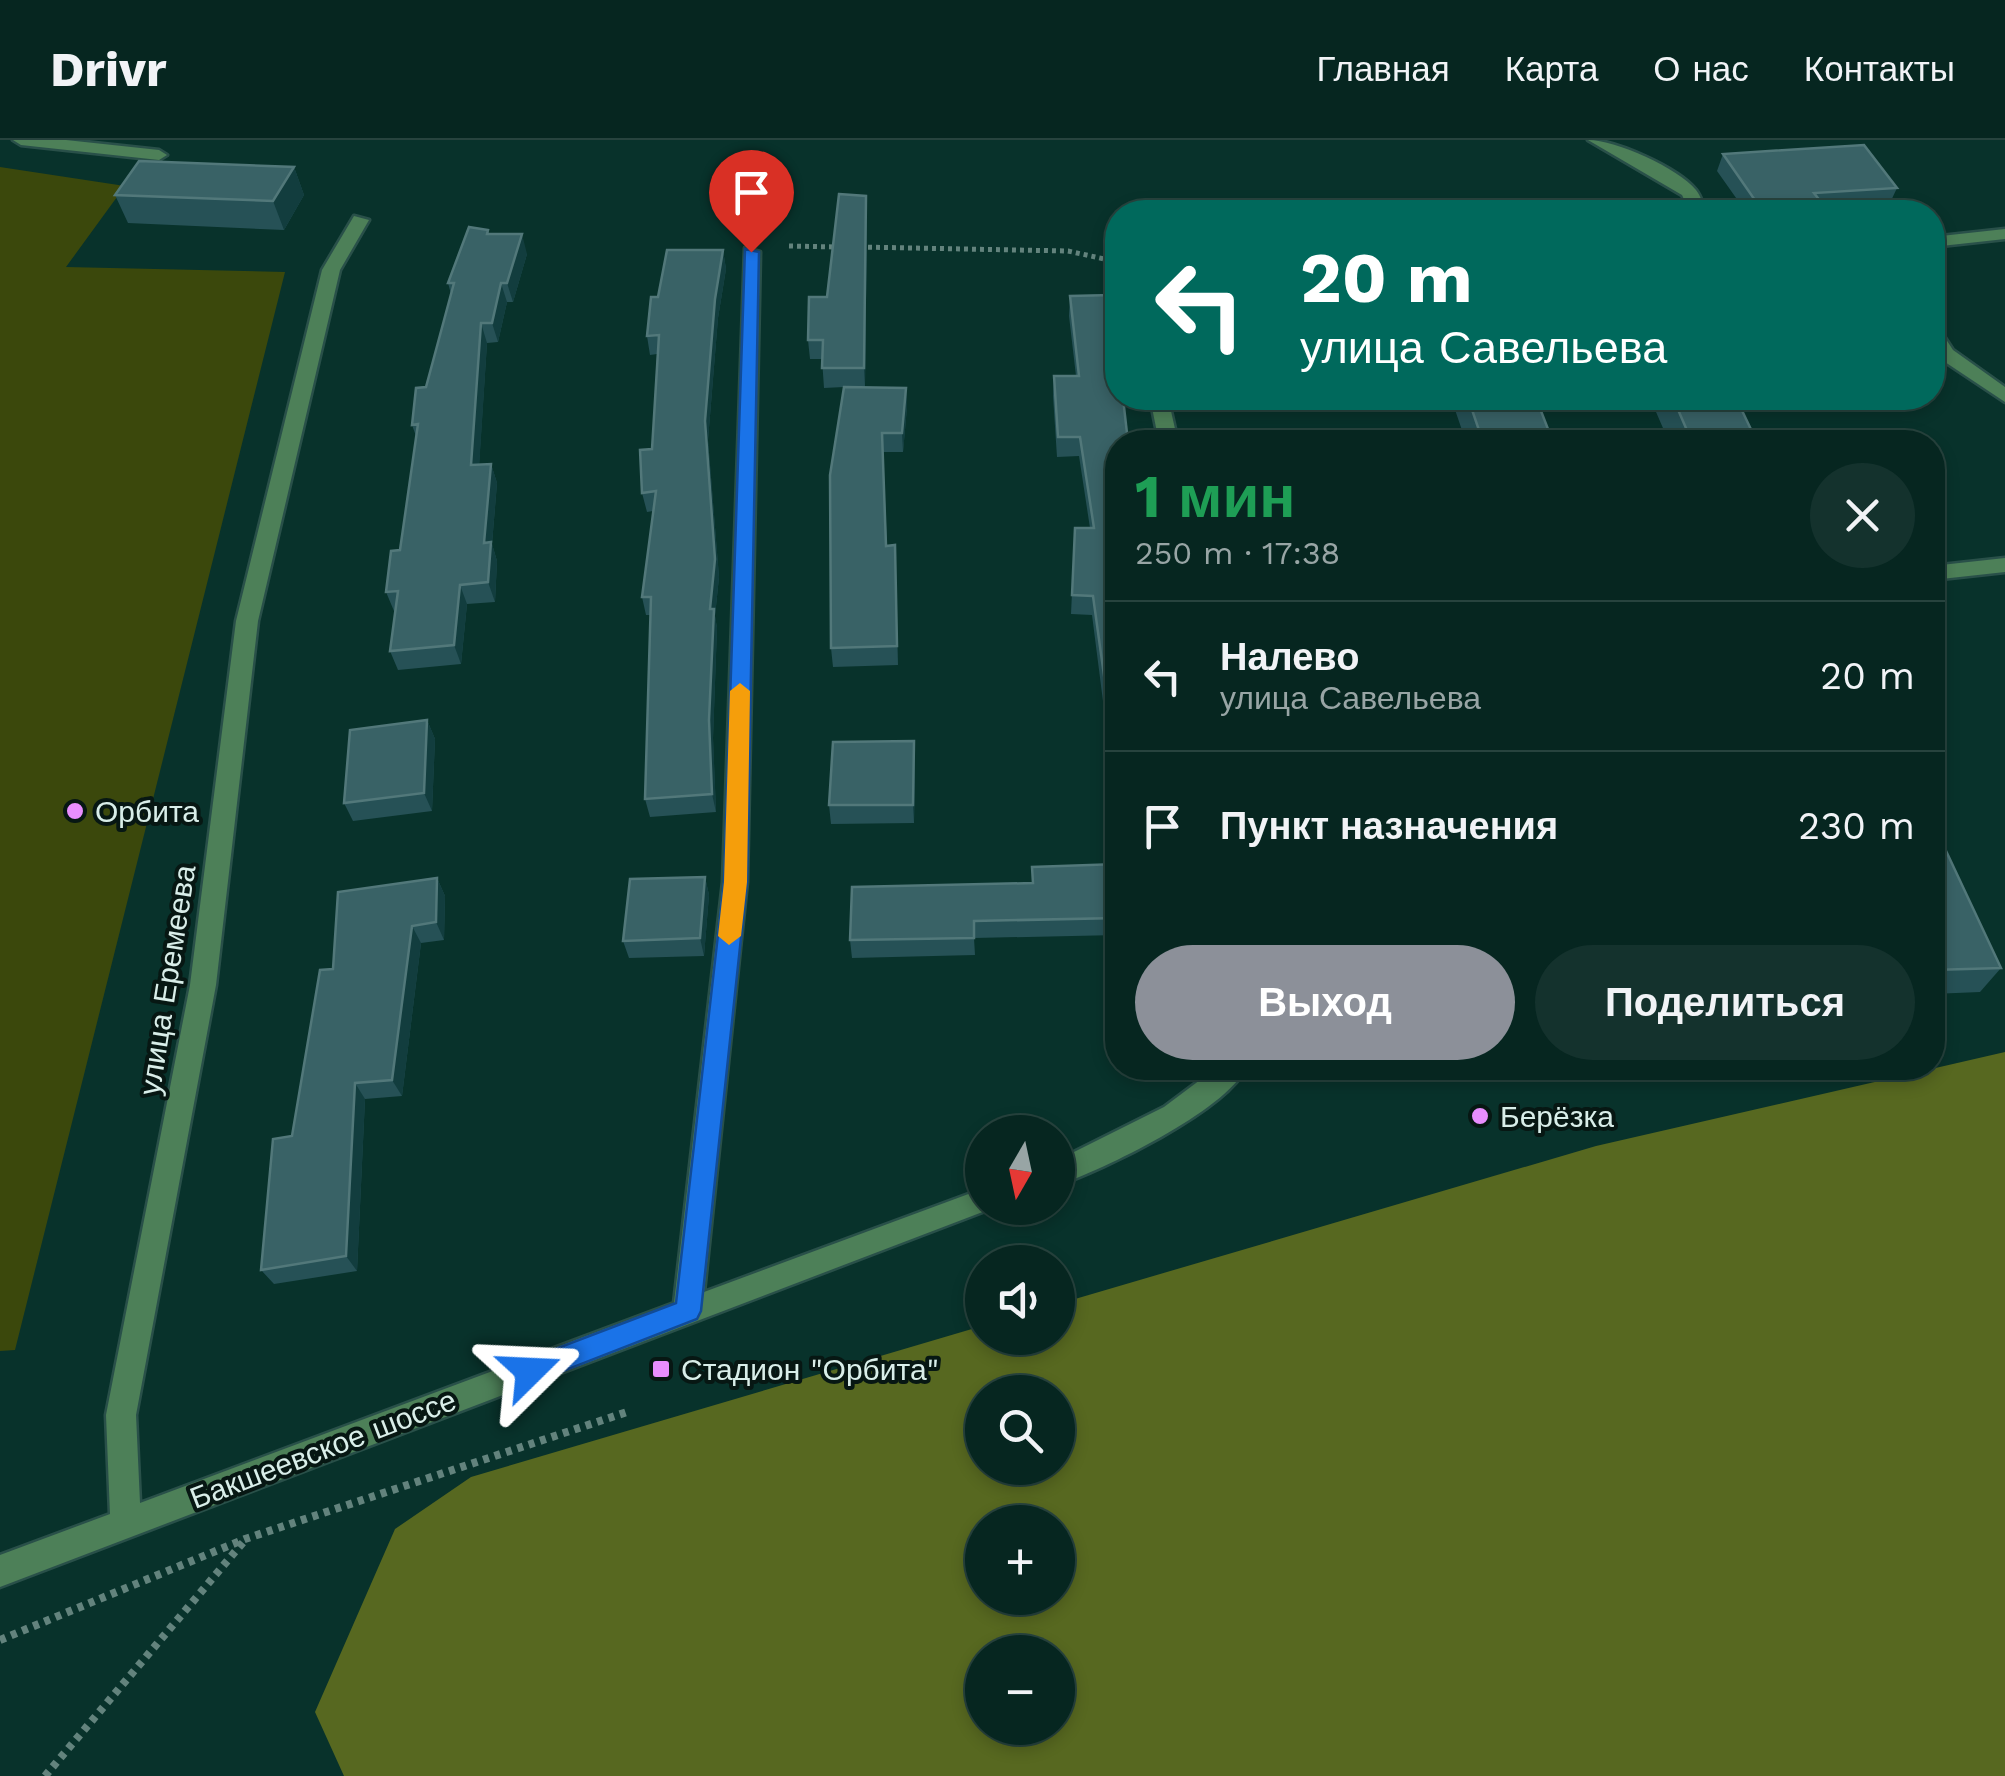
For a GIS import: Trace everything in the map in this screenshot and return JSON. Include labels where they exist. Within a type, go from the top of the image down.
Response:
[{"type":"street","points":[[21,140],[158,155]]},
{"type":"street","points":[[1596,140],[1641,160],[1689,192],[1693,200]]},
{"type":"street","name":"улица Еремеева","points":[[126,1524],[121,1414],[204,984],[247,621],[331,270],[360,220]]},
{"type":"street","points":[[1945,241],[2005,234]]},
{"type":"street","points":[[688,1311],[736,882],[751,252]]},
{"type":"street","points":[[1945,352],[2004,394]]},
{"type":"street","points":[[1945,572],[2005,565]]},
{"type":"street","points":[[1075,1165],[1154,1128],[1206,1096],[1222,1080]]},
{"type":"street","name":"Бакшеевское шоссе","points":[[0,1571],[965,1207]]},
{"type":"path","points":[[789,246],[1068,251],[1105,259]]},
{"type":"path","points":[[0,1640],[245,1540],[627,1412]]},
{"type":"path","points":[[45,1776],[245,1540]]},
{"type":"green space","name":"Орбита","points":[[0,167],[125,186],[66,267],[285,272],[15,1350],[0,1351]]},
{"type":"green space","points":[[2005,1052],[2005,1776],[344,1776],[315,1712],[395,1529],[471,1477],[965,1331],[965,1355],[1075,1355],[1075,1299],[1596,1146],[1883,1080],[1945,1080],[1945,1066]]},
{"type":"building","points":[[1864,145],[1897,188],[1814,193],[1819,200],[1755,200],[1723,154]]},
{"type":"building","points":[[139,161],[294,167],[273,201],[115,195]]},
{"type":"building","points":[[839,194],[866,196],[864,368],[822,368],[823,340],[808,340],[809,297],[827,297]]},
{"type":"building","points":[[469,227],[488,230],[487,234],[522,234],[507,283],[501,283],[492,323],[481,323],[471,465],[491,464],[484,543],[491,542],[488,582],[460,585],[454,645],[390,651],[398,591],[386,592],[391,551],[400,550],[418,424],[412,425],[416,388],[426,387],[454,283],[448,283]]},
{"type":"building","points":[[667,250],[723,250],[705,421],[715,559],[710,609],[714,609],[709,720],[712,794],[645,799],[651,597],[642,597],[656,491],[642,493],[640,450],[652,449],[659,335],[647,336],[651,297],[658,297]]},
{"type":"building","points":[[1105,295],[1105,410],[1124,410],[1127,430],[1105,430],[1105,683],[1093,596],[1072,595],[1075,528],[1094,528],[1080,437],[1058,437],[1054,376],[1079,376],[1070,296]]},
{"type":"building","points":[[844,387],[906,388],[902,433],[882,433],[886,546],[895,545],[897,646],[831,648],[830,475]]},
{"type":"building","points":[[1472,410],[1541,410],[1548,430],[1479,430]]},
{"type":"building","points":[[1678,410],[1742,410],[1751,430],[1687,430]]},
{"type":"building","points":[[427,720],[424,793],[344,803],[350,730]]},
{"type":"building","points":[[914,741],[913,805],[829,805],[833,742]]},
{"type":"building","points":[[1945,849],[2001,968],[1945,970]]},
{"type":"building","points":[[1105,864],[1105,918],[974,921],[974,938],[850,940],[852,887],[1033,883],[1032,867]]},
{"type":"building","points":[[705,877],[700,938],[623,941],[630,879]]},
{"type":"building","points":[[437,878],[436,922],[412,926],[392,1080],[355,1083],[346,1256],[261,1270],[273,1139],[292,1136],[320,970],[333,969],[338,892]]},
{"type":"slow traffic","points":[[729,936],[736,882],[740,691]]},
{"type":"place","name":"Орбита","points":[[75,811]]},
{"type":"place","name":"Берёзка","points":[[1480,1116]]},
{"type":"place","name":"Стадион \"Орбита\"","points":[[661,1369]]},
{"type":"route","points":[[530,1371],[688,1311],[736,882],[751,252]]}]
